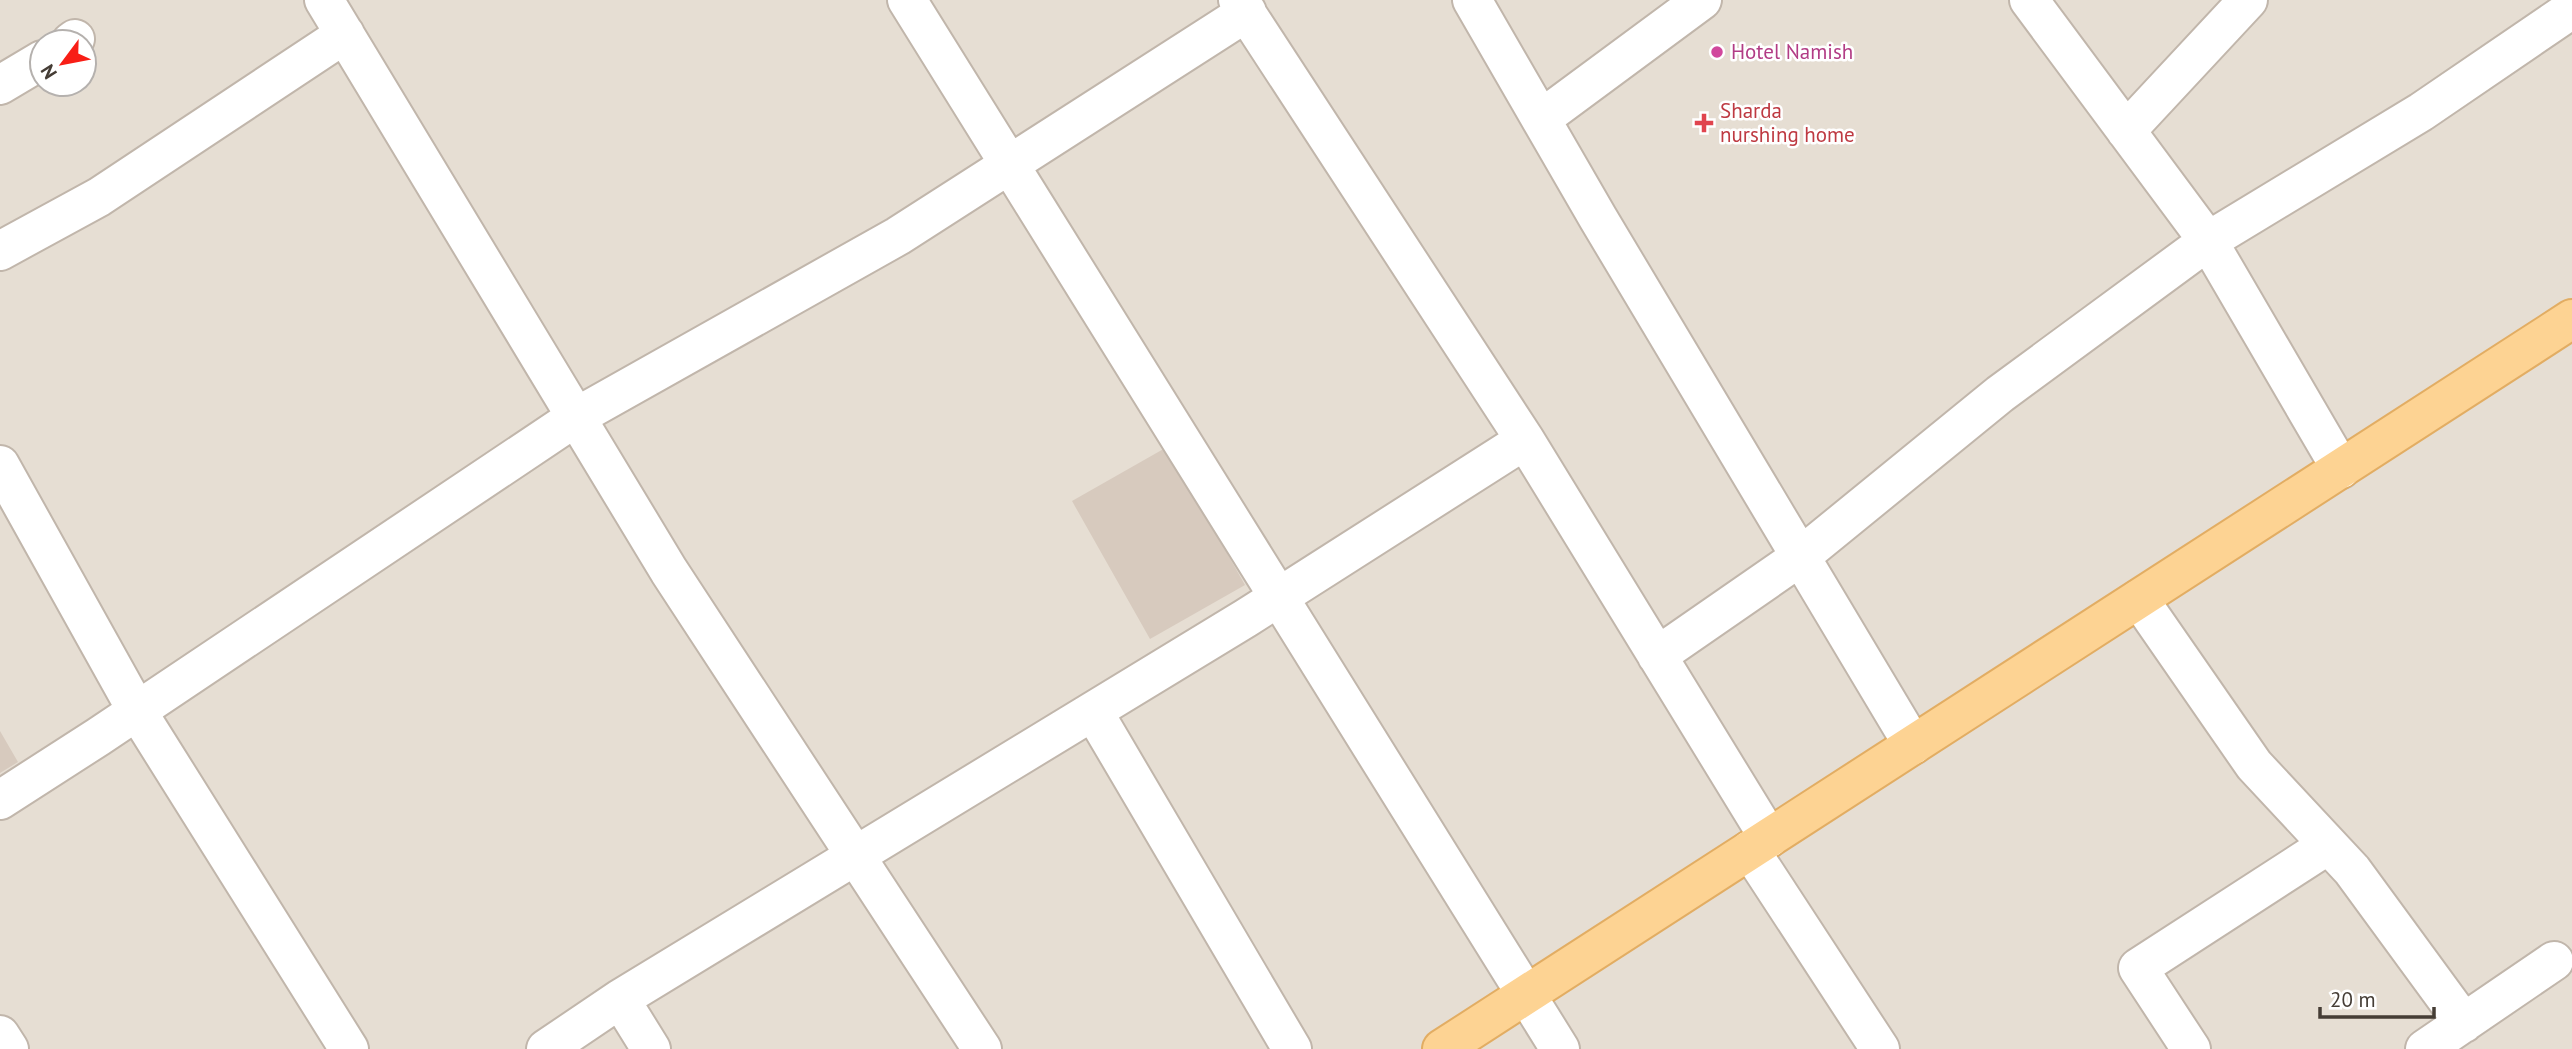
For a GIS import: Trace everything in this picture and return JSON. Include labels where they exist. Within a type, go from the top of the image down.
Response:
[{"type":"main road","points":[[1442,1049],[2572,320]]},
{"type":"street","points":[[324,0],[669,571],[982,1049]]},
{"type":"street","points":[[907,0],[1560,1049]]},
{"type":"street","points":[[1472,0],[1913,745]]},
{"type":"street","points":[[1541,119],[1702,0]]},
{"type":"street","points":[[2029,0],[2208,241],[2341,469]]},
{"type":"street","points":[[2126,131],[2248,0]]},
{"type":"street","points":[[0,800],[576,417],[898,236],[1010,164],[1243,6],[1525,440],[1657,656],[1759,844],[1880,1049]]},
{"type":"street","points":[[1657,656],[1800,557],[2000,394],[2208,241],[2421,112],[2572,9]]},
{"type":"street","points":[[0,251],[99,197],[345,34]]},
{"type":"street","points":[[0,85],[28,68]]},
{"type":"street","points":[[545,1049],[620,999],[1279,598],[1525,440]]},
{"type":"street","points":[[0,466],[137,711],[349,1049]]},
{"type":"street","points":[[2139,599],[2254,765],[2352,870],[2464,1023]]},
{"type":"street","points":[[1093,712],[1292,1049]]},
{"type":"street","points":[[2190,1049],[2138,968],[2328,845]]},
{"type":"street","points":[[2425,1049],[2554,961]]},
{"type":"street","points":[[620,999],[651,1049]]},
{"type":"street","points":[[0,1035],[9,1049]]},
{"type":"shaded area","points":[[0,0],[2572,0],[2572,1049],[0,1049]]},
{"type":"building","points":[[1167,447],[1245,585],[1150,639],[1072,501]]},
{"type":"building","points":[[0,731],[18,762],[0,773]]},
{"type":"place","name":"Hotel Namish","points":[[1717,52]]},
{"type":"place","name":"Sharda nurshing home","points":[[1704,123]]}]
